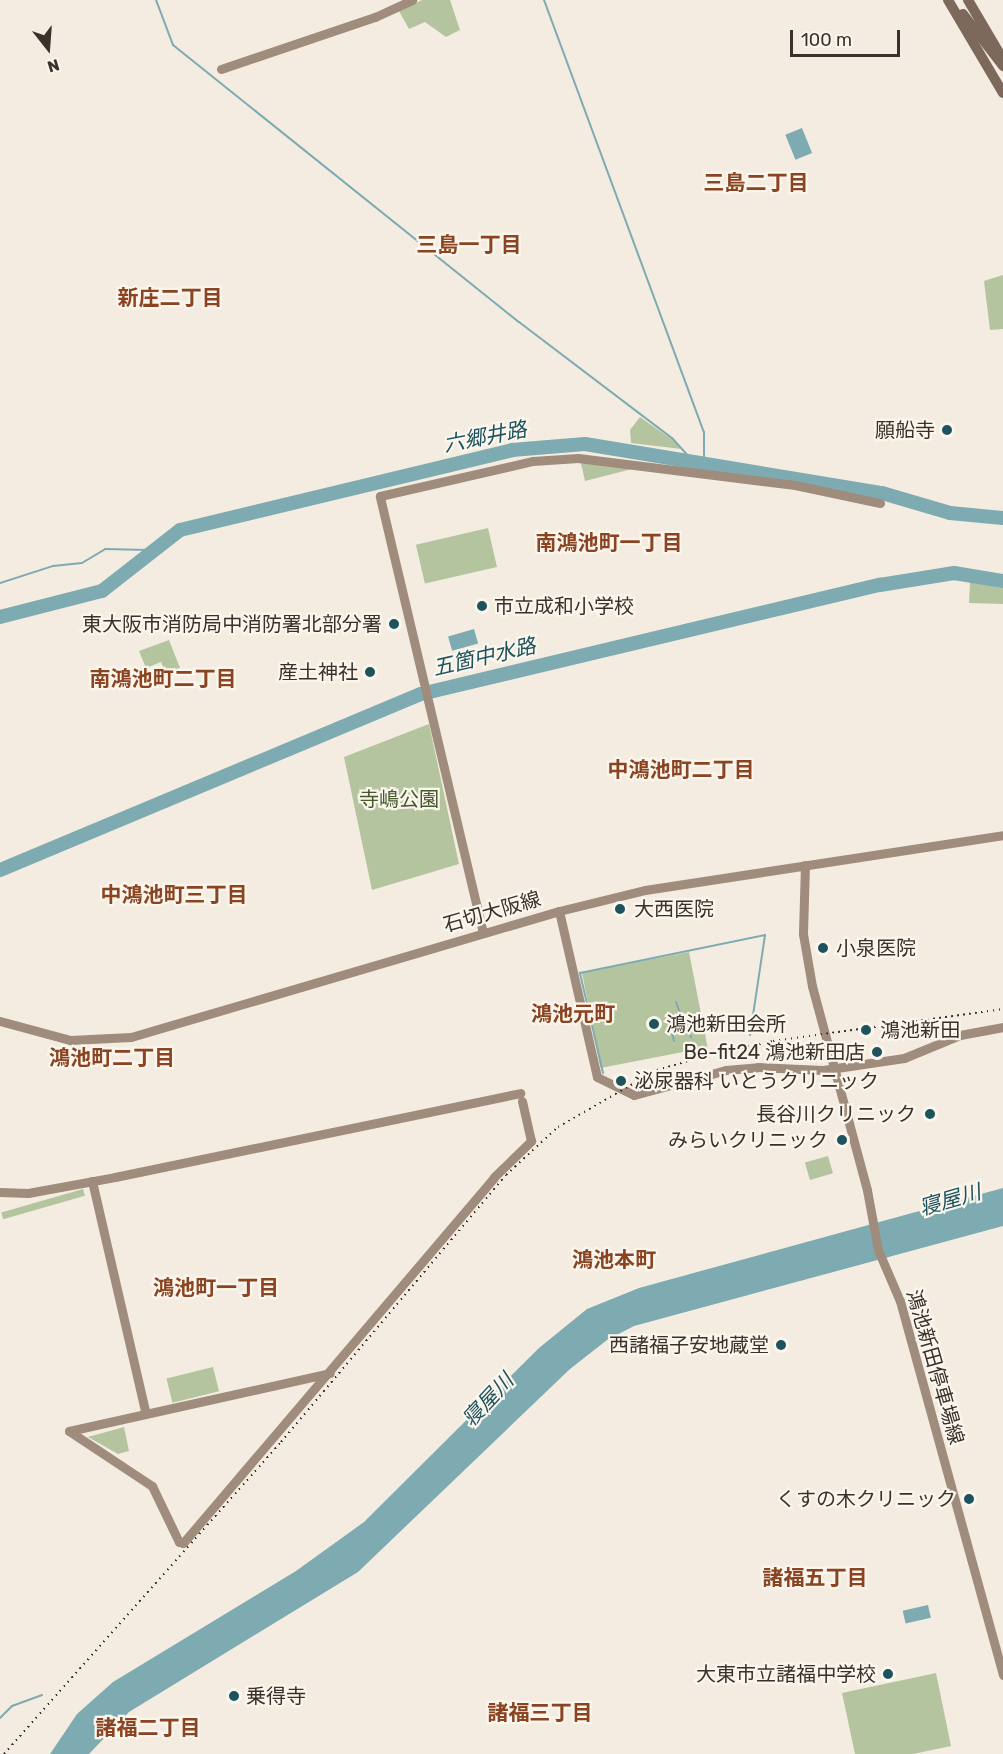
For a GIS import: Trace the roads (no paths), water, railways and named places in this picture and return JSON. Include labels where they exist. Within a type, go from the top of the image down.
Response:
[{"type":"main road","points":[[948,0],[1003,93]]},
{"type":"main road","points":[[954,0],[1003,66]]},
{"type":"main road","points":[[968,0],[1003,58]]},
{"type":"street","points":[[221,69],[375,17],[412,0]]},
{"type":"street","points":[[483,933],[380,496],[533,461],[578,458],[795,485],[880,503]]},
{"type":"street","name":"石切大阪線","points":[[0,1021],[70,1040],[131,1037],[559,911],[645,890],[1003,835]]},
{"type":"street","name":"鴻池新田停車場線","points":[[805,865],[803,909],[806,959],[868,1195],[870,1221],[880,1259],[900,1301],[1003,1675]]},
{"type":"street","points":[[559,911],[600,1080],[639,1095],[726,1070],[834,1069],[909,1057],[960,1035],[1003,1027]]},
{"type":"street","points":[[0,1192],[28,1192],[92,1181],[521,1097],[531,1141],[494,1177],[330,1373],[183,1543],[176,1536],[152,1486],[69,1431],[330,1373]]},
{"type":"street","points":[[92,1181],[146,1414]]},
{"type":"water","points":[[802,128],[812,153],[795,160],[785,135]]},
{"type":"water","points":[[474,629],[478,643],[452,651],[448,636]]},
{"type":"water","name":"寝屋川","points":[[1003,1188],[1003,1226],[634,1326],[607,1340],[570,1369],[358,1572],[129,1712],[89,1754],[50,1754],[77,1714],[113,1682],[296,1571],[364,1522],[539,1348],[587,1309],[639,1288]]},
{"type":"water","points":[[928,1605],[931,1618],[906,1624],[903,1611]]},
{"type":"waterway","points":[[156,0],[173,45],[519,322],[672,438],[693,461]]},
{"type":"waterway","points":[[544,0],[704,432],[704,462]]},
{"type":"waterway","name":"六郷井路","points":[[0,617],[102,591],[180,530],[512,450],[585,444],[882,493],[950,513],[1003,518]]},
{"type":"waterway","points":[[0,583],[53,566],[82,563],[105,549],[149,550]]},
{"type":"waterway","name":"五箇中水路","points":[[0,870],[421,694],[880,585],[954,573],[1003,581]]},
{"type":"waterway","points":[[603,1073],[580,973],[765,935],[750,1035]]},
{"type":"waterway","points":[[676,1002],[684,1024]]},
{"type":"waterway","points":[[674,1041],[671,1028],[684,1024],[691,1037]]},
{"type":"waterway","points":[[0,1718],[12,1706],[42,1695]]},
{"type":"railway","points":[[4,1754],[281,1442],[506,1175],[558,1127],[657,1070],[712,1054],[773,1041],[1003,1009]]},
{"type":"place","name":"願船寺","points":[[947,430]]},
{"type":"place","name":"市立成和小学校","points":[[482,606]]},
{"type":"place","name":"東大阪市消防局中消防署北部分署","points":[[394,624]]},
{"type":"place","name":"産土神社","points":[[370,672]]},
{"type":"place","name":"大西医院","points":[[620,909]]},
{"type":"place","name":"小泉医院","points":[[823,948]]},
{"type":"place","name":"鴻池新田会所","points":[[654,1024]]},
{"type":"place","name":"鴻池新田","points":[[866,1030]]},
{"type":"place","name":"Be-fit24 鴻池新田店","points":[[877,1052]]},
{"type":"place","name":"泌尿器科 いとうクリニック","points":[[621,1081]]},
{"type":"place","name":"長谷川クリニック","points":[[930,1114]]},
{"type":"place","name":"みらいクリニック","points":[[842,1140]]},
{"type":"place","name":"西諸福子安地蔵堂","points":[[781,1345]]},
{"type":"place","name":"くすの木クリニック","points":[[969,1499]]},
{"type":"place","name":"大東市立諸福中学校","points":[[888,1674]]},
{"type":"place","name":"乗得寺","points":[[234,1696]]},
{"type":"district","name":"三島二丁目","points":[[756,183]]},
{"type":"district","name":"三島一丁目","points":[[469,245]]},
{"type":"district","name":"新庄二丁目","points":[[170,298]]},
{"type":"district","name":"南鴻池町一丁目","points":[[609,543]]},
{"type":"district","name":"南鴻池町二丁目","points":[[163,679]]},
{"type":"district","name":"中鴻池町二丁目","points":[[681,770]]},
{"type":"district","name":"中鴻池町三丁目","points":[[174,895]]},
{"type":"district","name":"鴻池元町","points":[[573,1014]]},
{"type":"district","name":"鴻池町二丁目","points":[[112,1058]]},
{"type":"district","name":"鴻池本町","points":[[614,1260]]},
{"type":"district","name":"鴻池町一丁目","points":[[216,1288]]},
{"type":"district","name":"諸福五丁目","points":[[815,1578]]},
{"type":"district","name":"諸福三丁目","points":[[540,1713]]},
{"type":"district","name":"諸福二丁目","points":[[148,1728]]},
{"type":"park label","name":"寺嶋公園","points":[[399,799]]}]
